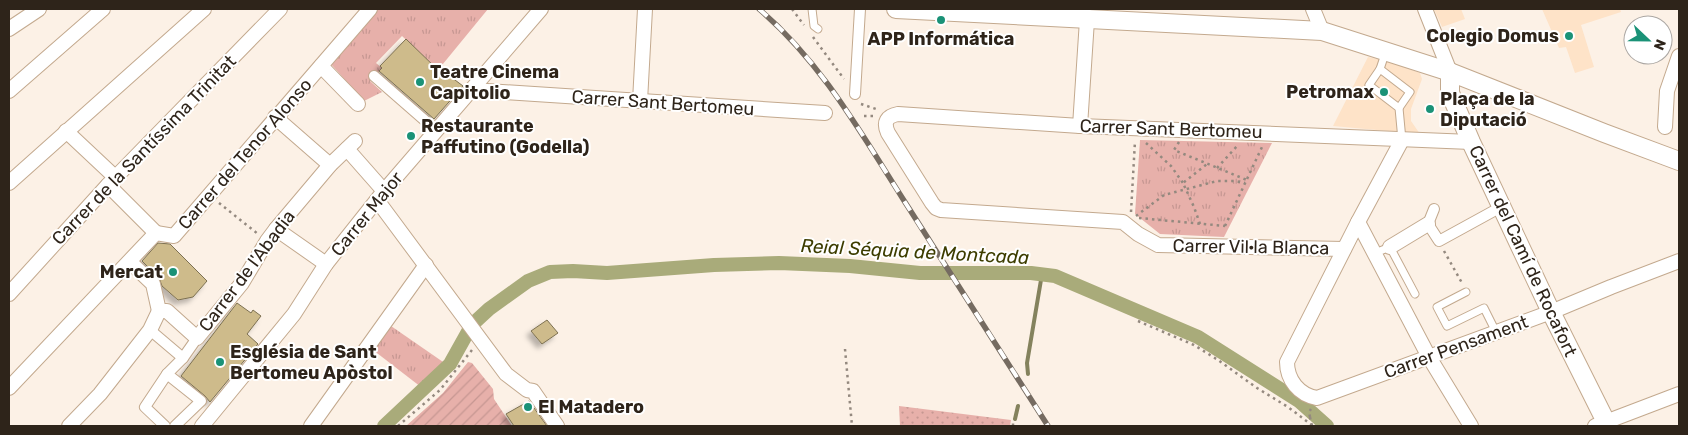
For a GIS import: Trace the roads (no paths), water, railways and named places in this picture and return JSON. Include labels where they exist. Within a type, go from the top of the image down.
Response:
[{"type":"street","points":[[9,29],[39,9]]},
{"type":"street","points":[[9,92],[103,9]]},
{"type":"street","points":[[9,182],[204,9]]},
{"type":"street","name":"Carrer de la Santíssima Trinitat","points":[[9,294],[111,181],[280,9]]},
{"type":"street","name":"Carrer del Tenor Alonso","points":[[10,383],[130,262],[156,233],[174,236],[370,9]]},
{"type":"street","name":"Carrer Major","points":[[210,424],[294,314],[326,264],[381,196],[541,9]]},
{"type":"street","points":[[640,101],[645,9]]},
{"type":"street","points":[[855,94],[860,9]]},
{"type":"street","points":[[896,9],[1084,14],[1322,31],[1450,72],[1679,161]]},
{"type":"street","points":[[1313,9],[1322,31]]},
{"type":"street","points":[[1425,9],[1450,72]]},
{"type":"street","points":[[1080,126],[1084,14]]},
{"type":"street","points":[[1665,127],[1668,91],[1679,56]]},
{"type":"street","points":[[321,66],[358,104]]},
{"type":"street","name":"Carrer del Camí de Rocafort","points":[[1450,72],[1450,93],[1471,142],[1603,425]]},
{"type":"street","points":[[374,76],[437,131]]},
{"type":"street","name":"Carrer Sant Bertomeu","points":[[472,90],[825,113]]},
{"type":"street","name":"Carrer Sant Bertomeu","points":[[888,133],[887,119],[898,114],[1080,126],[1267,132],[1471,142]]},
{"type":"street","points":[[275,117],[330,165]]},
{"type":"street","points":[[66,132],[156,233]]},
{"type":"street","name":"Carrer Vil·la Blanca","points":[[888,133],[936,208],[1123,222],[1138,234],[1158,245],[1344,249]]},
{"type":"street","points":[[1344,249],[1402,140]]},
{"type":"street","name":"Carrer de l'Abadia","points":[[165,426],[145,407],[167,374],[183,358],[242,283],[276,229],[330,165],[351,145],[381,196]]},
{"type":"street","points":[[381,196],[426,265],[506,374],[527,390],[533,391],[557,426]]},
{"type":"street","points":[[1428,224],[1439,240],[1501,207]]},
{"type":"street","points":[[1390,247],[1428,224],[1434,209]]},
{"type":"street","points":[[1358,222],[1429,357],[1471,426]]},
{"type":"street","points":[[276,229],[326,264]]},
{"type":"street","name":"Carrer Pensament","points":[[1344,249],[1287,362],[1287,370],[1298,390],[1306,396],[1316,398],[1551,312],[1679,261]]},
{"type":"street","points":[[69,426],[100,394],[150,330],[159,310],[153,284],[130,262]]},
{"type":"street","points":[[311,426],[426,265]]},
{"type":"street","points":[[159,310],[167,311],[197,338]]},
{"type":"street","points":[[150,330],[183,358]]},
{"type":"street","points":[[167,374],[201,402],[175,426]]},
{"type":"street","points":[[1603,425],[1679,394]]},
{"type":"lane","points":[[812,9],[812,22],[818,29]]},
{"type":"lane","points":[[1386,51],[1380,69],[1369,85],[1399,108]]},
{"type":"lane","points":[[1380,69],[1410,92],[1399,108],[1402,140]]},
{"type":"lane","points":[[1375,253],[1390,247],[1415,294]]},
{"type":"lane","points":[[1466,292],[1437,307],[1447,326],[1484,308],[1496,332]]},
{"type":"waterway","name":"Reial Séquia de Montcada","points":[[476,321],[489,309],[528,281],[550,272],[607,273],[714,265],[779,263],[850,266],[920,273],[1031,273],[1055,276],[1198,337],[1299,401],[1327,426]]},
{"type":"waterway","points":[[1028,374],[1027,363],[1042,274]]},
{"type":"waterway","name":"Reial Séquia de Montcada","points":[[384,426],[450,364],[469,330]]},
{"type":"waterway","points":[[1015,419],[1018,406]]},
{"type":"railway","points":[[759,9],[801,51],[838,98],[1048,426]]},
{"type":"place","name":"APP Informática","points":[[941,20]]},
{"type":"place","name":"Colegio Domus","points":[[1569,36]]},
{"type":"place","name":"Teatre Cinema Capitolio","points":[[420,82]]},
{"type":"place","name":"Petromax","points":[[1384,92]]},
{"type":"place","name":"Plaça de la Diputació","points":[[1430,109]]},
{"type":"place","name":"Restaurante Paffutino (Godella)","points":[[411,136]]},
{"type":"place","name":"Mercat","points":[[173,272]]},
{"type":"place","name":"Església de Sant Bertomeu Apòstol","points":[[220,362]]},
{"type":"place","name":"El Matadero","points":[[528,407]]}]
